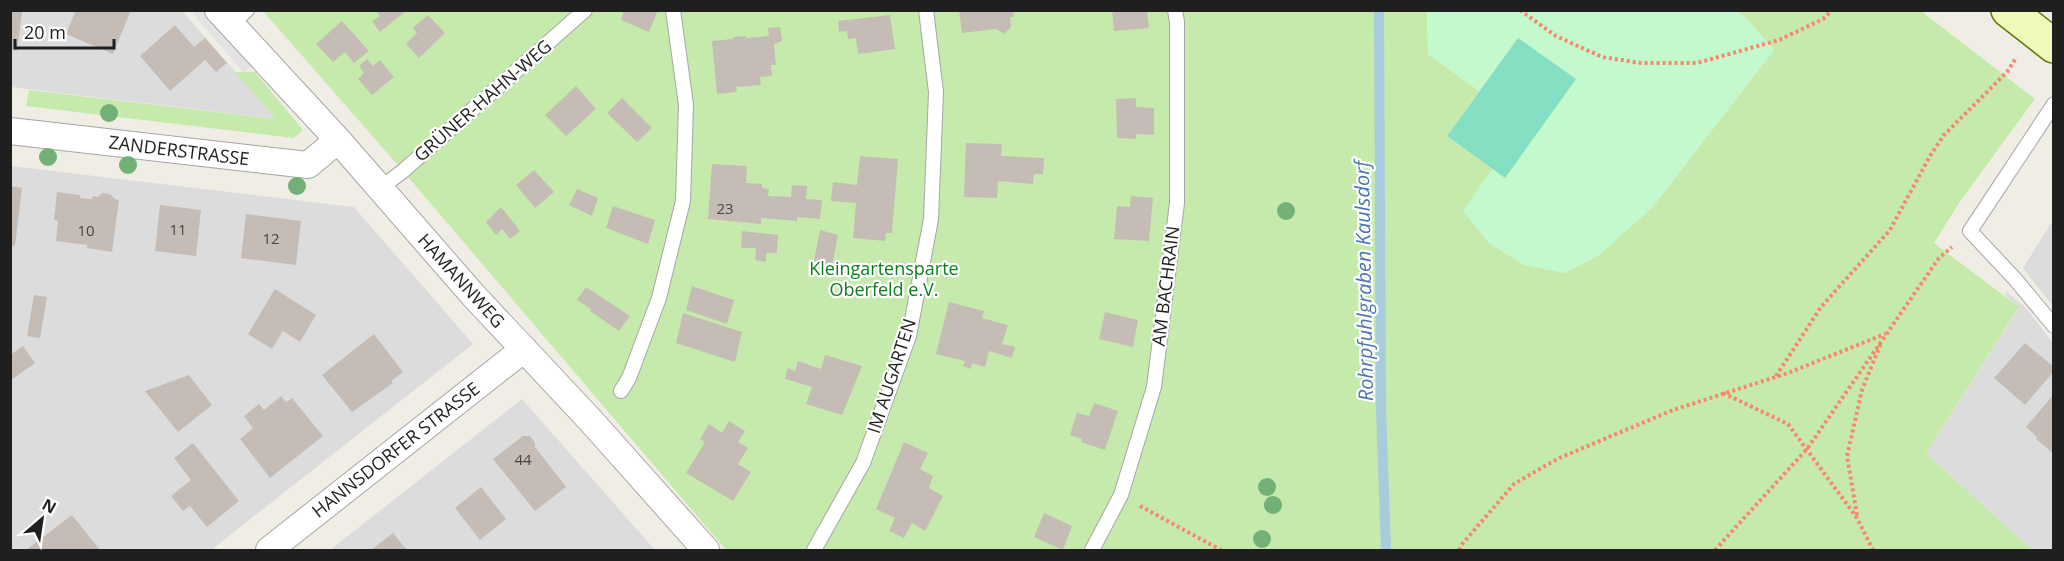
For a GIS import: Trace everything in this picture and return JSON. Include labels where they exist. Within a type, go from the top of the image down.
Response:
[{"type":"street","points":[[2007,10],[2054,46]]},
{"type":"street","name":"HAMANNWEG","points":[[232,15],[473,296],[592,422],[706,550]]},
{"type":"street","name":"ZANDERSTRASSE","points":[[10,131],[308,165],[338,140]]},
{"type":"street","name":"HANNSDORFER STRASSE","points":[[269,550],[524,349]]},
{"type":"lane","name":"GRÜNER-HAHN-WEG","points":[[380,189],[585,10]]},
{"type":"lane","points":[[621,391],[630,378],[658,298],[683,201],[686,105],[673,10]]},
{"type":"lane","name":"IM AUGARTEN","points":[[814,550],[863,463],[909,336],[931,207],[936,92],[926,10]]},
{"type":"lane","name":"AM BACHRAIN","points":[[1092,550],[1121,495],[1154,387],[1177,203],[1177,22],[1175,10]]},
{"type":"lane","points":[[2054,104],[1970,231],[2015,279],[2054,326]]},
{"type":"path","points":[[1520,10],[1556,36],[1602,57],[1652,63],[1697,63],[1779,40],[1822,19],[1832,10]]},
{"type":"path","points":[[1776,377],[1821,307],[1890,230],[1944,135],[2007,72]]},
{"type":"path","points":[[1715,550],[1807,449],[1939,258],[1970,231]]},
{"type":"path","points":[[1459,550],[1514,484],[1557,459],[1673,410],[1776,377],[1885,334]]},
{"type":"path","points":[[1857,518],[1847,456],[1862,390],[1885,334]]},
{"type":"path","points":[[1723,393],[1788,424],[1857,518],[1873,550]]},
{"type":"path","points":[[1121,495],[1221,550]]},
{"type":"shaded area","points":[[11,11],[182,11],[277,119],[11,87]]},
{"type":"shaded area","points":[[204,11],[252,66],[244,73],[192,13]]},
{"type":"shaded area","points":[[11,166],[354,207],[473,344],[211,550],[11,550]]},
{"type":"shaded area","points":[[2053,220],[2053,306],[2023,268]]},
{"type":"shaded area","points":[[2007,292],[2025,307],[2053,343],[2053,550],[2032,550],[1926,453],[2019,308],[2005,295]]},
{"type":"shaded area","points":[[522,399],[655,550],[330,550]]},
{"type":"green space","name":"Kleingartensparte Oberfeld e.V.","points":[[263,11],[1427,11],[1428,54],[1479,91],[1447,136],[1492,169],[1488,242],[1524,265],[1565,273],[1651,209],[1774,50],[1737,11],[1921,11],[2035,99],[1961,200],[1934,243],[2019,307],[1926,453],[2032,550],[726,550],[403,171]]},
{"type":"green space","points":[[1427,11],[1737,11],[1774,50],[1651,209],[1598,256],[1565,273],[1524,265],[1488,242],[1463,211],[1492,169],[1447,136],[1479,91],[1428,54]]},
{"type":"green space","points":[[1518,38],[1576,79],[1505,178],[1447,136]]},
{"type":"green space","points":[[235,72],[255,72],[303,130],[294,138],[26,106],[29,90],[276,119]]},
{"type":"building","points":[[76,10],[131,10],[113,54],[66,34]]},
{"type":"building","points":[[376,10],[407,10],[380,32],[372,21],[380,16]]},
{"type":"building","points":[[624,10],[658,10],[649,32],[621,20]]},
{"type":"building","points":[[959,10],[1013,10],[1014,17],[1010,17],[1011,27],[1004,34],[996,29],[962,33]]},
{"type":"building","points":[[1112,10],[1147,10],[1149,28],[1114,31]]},
{"type":"building","points":[[10,11],[22,12],[17,51],[10,50]]},
{"type":"building","points":[[428,15],[445,33],[419,58],[406,44],[417,33],[413,28]]},
{"type":"building","points":[[890,15],[895,49],[858,54],[856,38],[848,39],[847,31],[839,32],[838,21]]},
{"type":"building","points":[[342,21],[369,51],[354,63],[345,52],[333,62],[316,44]]},
{"type":"building","points":[[175,25],[194,47],[205,38],[227,63],[216,72],[205,60],[170,91],[140,56]]},
{"type":"building","points":[[780,27],[782,41],[774,44],[776,65],[771,65],[772,76],[760,77],[761,85],[736,87],[737,92],[717,94],[712,41],[733,39],[733,37],[769,36],[768,28]]},
{"type":"building","points":[[367,59],[373,66],[380,60],[394,77],[372,95],[358,79],[364,73],[359,66]]},
{"type":"building","points":[[576,86],[596,109],[566,136],[545,115]]},
{"type":"building","points":[[622,98],[652,128],[637,142],[607,113]]},
{"type":"building","points":[[1136,98],[1136,107],[1154,108],[1154,135],[1136,134],[1136,139],[1117,138],[1116,99]]},
{"type":"building","points":[[966,143],[1002,144],[1001,156],[1044,158],[1043,174],[1034,174],[1033,184],[998,181],[997,198],[964,197]]},
{"type":"building","points":[[860,156],[898,159],[892,233],[886,233],[885,241],[853,238],[856,203],[831,201],[833,182],[857,185]]},
{"type":"building","points":[[712,164],[747,166],[746,183],[762,184],[762,188],[769,189],[768,196],[791,197],[792,185],[807,186],[806,199],[822,200],[820,219],[797,217],[797,221],[761,218],[761,224],[708,219]]},
{"type":"building","points":[[534,170],[554,192],[535,208],[516,185]]},
{"type":"building","points":[[10,186],[22,188],[15,246],[10,245]]},
{"type":"building","points":[[577,189],[598,198],[592,216],[569,205]]},
{"type":"building","points":[[57,192],[92,199],[93,196],[98,197],[102,193],[110,194],[119,200],[112,252],[87,248],[87,245],[56,241],[58,221],[54,220]]},
{"type":"building","points":[[1131,196],[1153,198],[1149,241],[1114,239],[1117,206],[1130,207]]},
{"type":"building","points":[[160,205],[201,210],[196,256],[155,251]]},
{"type":"building","points":[[613,206],[655,220],[648,244],[606,228]]},
{"type":"building","points":[[501,207],[520,231],[510,239],[502,229],[496,235],[486,222]]},
{"type":"building","points":[[246,214],[301,221],[296,265],[241,258]]},
{"type":"building","points":[[820,230],[838,235],[831,272],[813,266]]},
{"type":"building","points":[[742,231],[778,235],[777,253],[766,253],[766,262],[755,260],[756,248],[741,248]]},
{"type":"building","points":[[692,286],[734,300],[727,324],[686,310]]},
{"type":"building","points":[[586,287],[630,316],[619,331],[577,300]]},
{"type":"building","points":[[275,289],[316,315],[300,342],[283,331],[272,349],[248,334]]},
{"type":"building","points":[[34,295],[47,297],[40,338],[27,336]]},
{"type":"building","points":[[949,302],[984,311],[982,318],[1008,325],[1002,344],[1015,347],[1012,358],[989,351],[985,367],[972,363],[971,369],[963,366],[965,361],[936,354]]},
{"type":"building","points":[[1105,312],[1138,320],[1133,347],[1099,339]]},
{"type":"building","points":[[683,313],[742,332],[735,362],[676,343]]},
{"type":"building","points":[[374,334],[403,372],[391,381],[393,383],[352,412],[322,375]]},
{"type":"building","points":[[2025,343],[2054,367],[2054,371],[2025,405],[1994,378]]},
{"type":"building","points":[[23,346],[35,363],[10,381],[10,355]]},
{"type":"building","points":[[825,355],[862,366],[842,415],[806,404],[812,387],[785,379],[788,368],[795,371],[798,361],[821,369]]},
{"type":"building","points":[[189,375],[212,405],[178,432],[145,391]]},
{"type":"building","points":[[2054,394],[2054,454],[2026,427]]},
{"type":"building","points":[[281,396],[286,402],[292,398],[323,436],[270,478],[240,439],[253,428],[244,416],[259,404],[264,410]]},
{"type":"building","points":[[1094,403],[1118,411],[1105,450],[1081,442],[1082,439],[1070,435],[1077,413],[1089,416]]},
{"type":"building","points":[[729,421],[745,431],[738,442],[748,448],[738,464],[751,472],[733,501],[686,473],[705,442],[700,439],[709,424],[722,433]]},
{"type":"building","points":[[523,436],[530,436],[535,447],[566,487],[535,511],[493,459]]},
{"type":"building","points":[[904,442],[928,453],[920,469],[933,476],[929,488],[943,496],[925,531],[912,523],[904,538],[889,531],[895,518],[876,509]]},
{"type":"building","points":[[193,443],[239,501],[207,527],[190,506],[183,511],[171,496],[191,480],[174,458]]},
{"type":"building","points":[[481,487],[506,519],[480,540],[455,508]]},
{"type":"building","points":[[1044,513],[1072,526],[1063,550],[1034,537]]},
{"type":"building","points":[[72,515],[100,550],[26,550]]},
{"type":"building","points":[[393,533],[407,550],[371,550]]},
{"type":"waterway","name":"Rohrpfuhlgraben Kaulsdorf","points":[[1379,10],[1381,410],[1386,550]]}]
